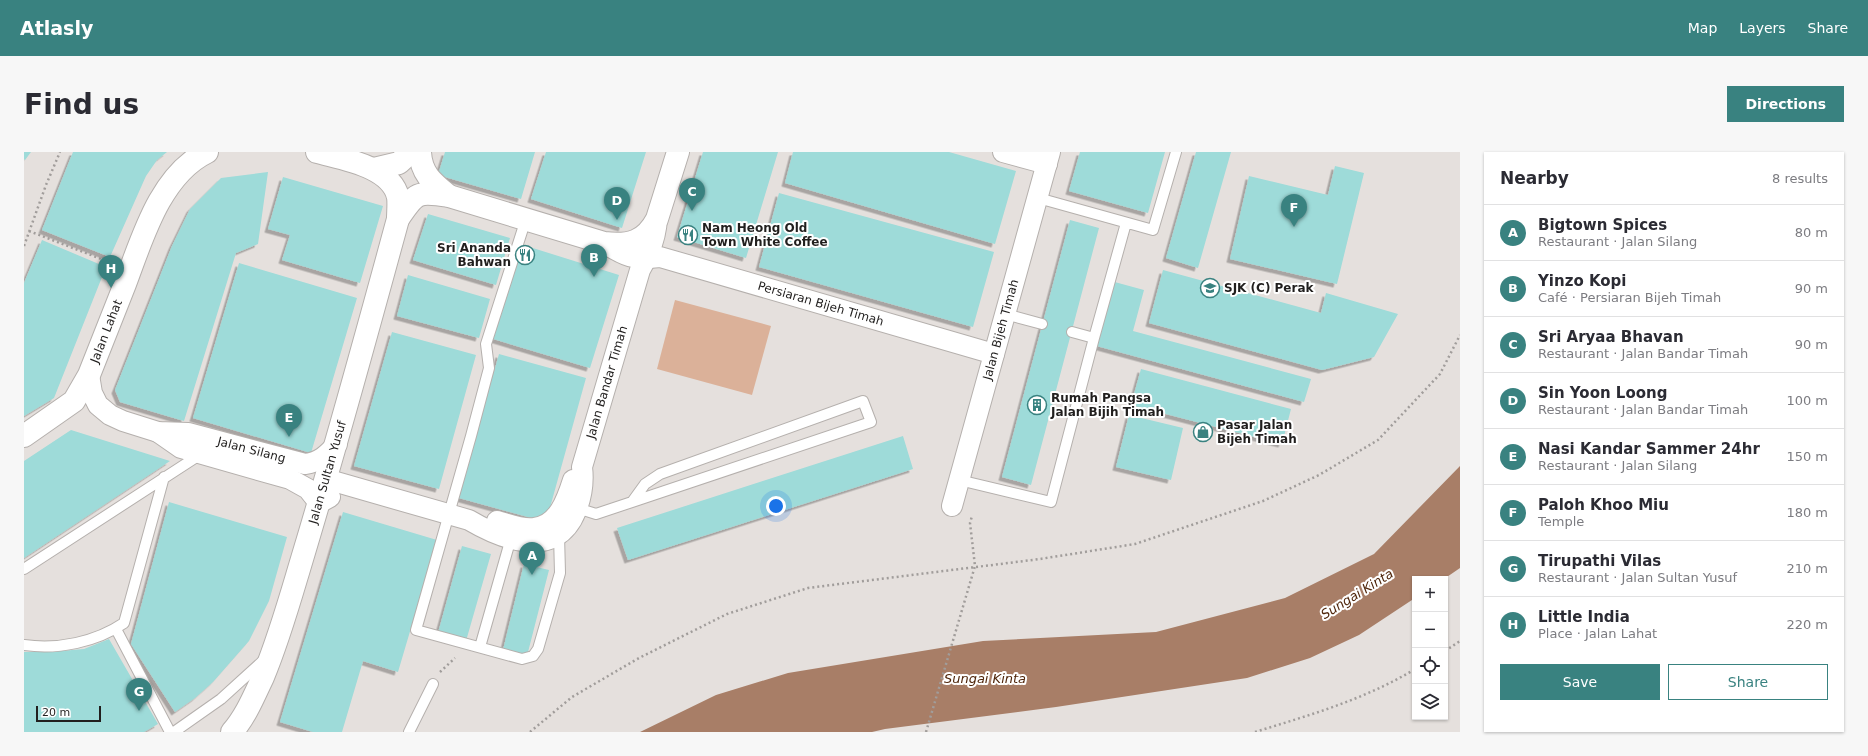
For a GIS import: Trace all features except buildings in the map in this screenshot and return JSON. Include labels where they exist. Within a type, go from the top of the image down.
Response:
[{"type":"main road","name":"Jalan Lahat","points":[[24,436],[74,401],[89,375],[149,223],[161,198],[182,171],[196,157],[207,152]]},
{"type":"main road","points":[[317,152],[374,169],[399,163],[411,152]]},
{"type":"main road","points":[[420,152],[423,170],[431,182],[449,196],[604,243],[620,245],[635,242],[652,229],[657,219],[678,152]]},
{"type":"main road","name":"Jalan Sultan Yusuf","points":[[237,728],[274,650],[337,444],[398,219],[398,197],[393,186],[374,169]]},
{"type":"main road","name":"Jalan Sultan Yusuf","points":[[398,219],[411,199],[419,194],[428,192],[449,196]]},
{"type":"street","points":[[1004,152],[1049,158]]},
{"type":"street","name":"Jalan Bijeh Timah","points":[[952,506],[1049,158]]},
{"type":"street","name":"Jalan Bandar Timah","points":[[577,508],[584,482],[582,467],[640,270],[647,258],[656,231],[657,219]]},
{"type":"street","name":"Persiaran Bijeh Timah","points":[[604,243],[621,254],[638,259],[660,257],[994,354]]},
{"type":"street","name":"Jalan Silang","points":[[89,375],[92,393],[98,404],[110,415],[158,432],[181,448],[290,478],[308,489],[319,503]]},
{"type":"street","name":"Jalan Silang","points":[[158,432],[188,433],[305,464],[317,462],[327,455],[337,444]]},
{"type":"street","points":[[326,479],[469,520],[493,520],[533,529],[543,526],[552,520],[559,512],[566,501],[573,478],[582,467]]},
{"type":"street","points":[[319,503],[345,491],[359,489]]},
{"type":"street","points":[[469,520],[488,532],[534,542],[547,541],[558,535],[573,519],[577,508]]},
{"type":"lane","points":[[1038,198],[1153,230],[1176,152]]},
{"type":"lane","points":[[526,219],[486,344],[488,368],[471,436],[416,630],[522,659],[533,656],[538,649],[560,573],[558,535]]},
{"type":"lane","points":[[959,480],[1051,502],[1126,223]]},
{"type":"lane","points":[[1005,314],[1042,324]]},
{"type":"lane","points":[[1072,332],[1094,338]]},
{"type":"lane","points":[[577,508],[596,514],[632,502],[871,422],[863,401],[660,474],[645,484],[632,502]]},
{"type":"lane","points":[[24,569],[201,454]]},
{"type":"lane","points":[[24,645],[60,646],[87,641],[116,629],[124,623],[164,478]]},
{"type":"lane","points":[[480,647],[511,538]]},
{"type":"lane","points":[[116,629],[170,732]]},
{"type":"lane","points":[[174,732],[221,699],[274,650]]},
{"type":"lane","points":[[409,732],[433,684]]},
{"type":"path","points":[[24,246],[46,185],[60,152]]},
{"type":"path","points":[[29,231],[130,270]]},
{"type":"path","points":[[530,732],[572,697],[638,658],[728,614],[808,588],[1040,559],[1135,544],[1263,501],[1319,475],[1378,440],[1440,374],[1460,335]]},
{"type":"path","points":[[926,732],[975,566],[970,523],[980,486]]},
{"type":"path","points":[[1448,648],[1460,641]]},
{"type":"path","points":[[433,684],[443,668],[457,656],[480,647]]},
{"type":"path","points":[[1255,732],[1323,711],[1393,682],[1412,671]]},
{"type":"shaded area","points":[[675,300],[771,326],[752,395],[657,369]]},
{"type":"water","name":"Sungai Kinta","points":[[1460,466],[1460,568],[1448,576],[1412,576],[1412,600],[1359,635],[1310,658],[1247,678],[1056,707],[885,729],[872,732],[640,732],[716,695],[788,673],[983,641],[1156,632],[1285,598],[1374,554]]},
{"type":"place","name":"Sri Aryaa Bhavan","points":[[692,211]]},
{"type":"place","name":"Sin Yoon Loong","points":[[617,220]]},
{"type":"place","name":"Paloh Khoo Miu","points":[[1294,227]]},
{"type":"place","name":"Nam Heong Old Town White Coffee","points":[[688,235]]},
{"type":"place","name":"Sri Ananda Bahwan","points":[[525,255]]},
{"type":"place","name":"Yinzo Kopi","points":[[594,277]]},
{"type":"place","name":"Little India","points":[[111,288]]},
{"type":"place","name":"SJK (C) Perak","points":[[1210,288]]},
{"type":"place","name":"Rumah Pangsa Jalan Bijih Timah","points":[[1037,405]]},
{"type":"place","name":"Pasar Jalan Bijeh Timah","points":[[1203,432]]},
{"type":"place","name":"Nasi Kandar Sammer 24hr","points":[[289,437]]},
{"type":"place","name":"Bigtown Spices","points":[[532,575]]},
{"type":"place","name":"Tirupathi Vilas","points":[[139,711]]}]
